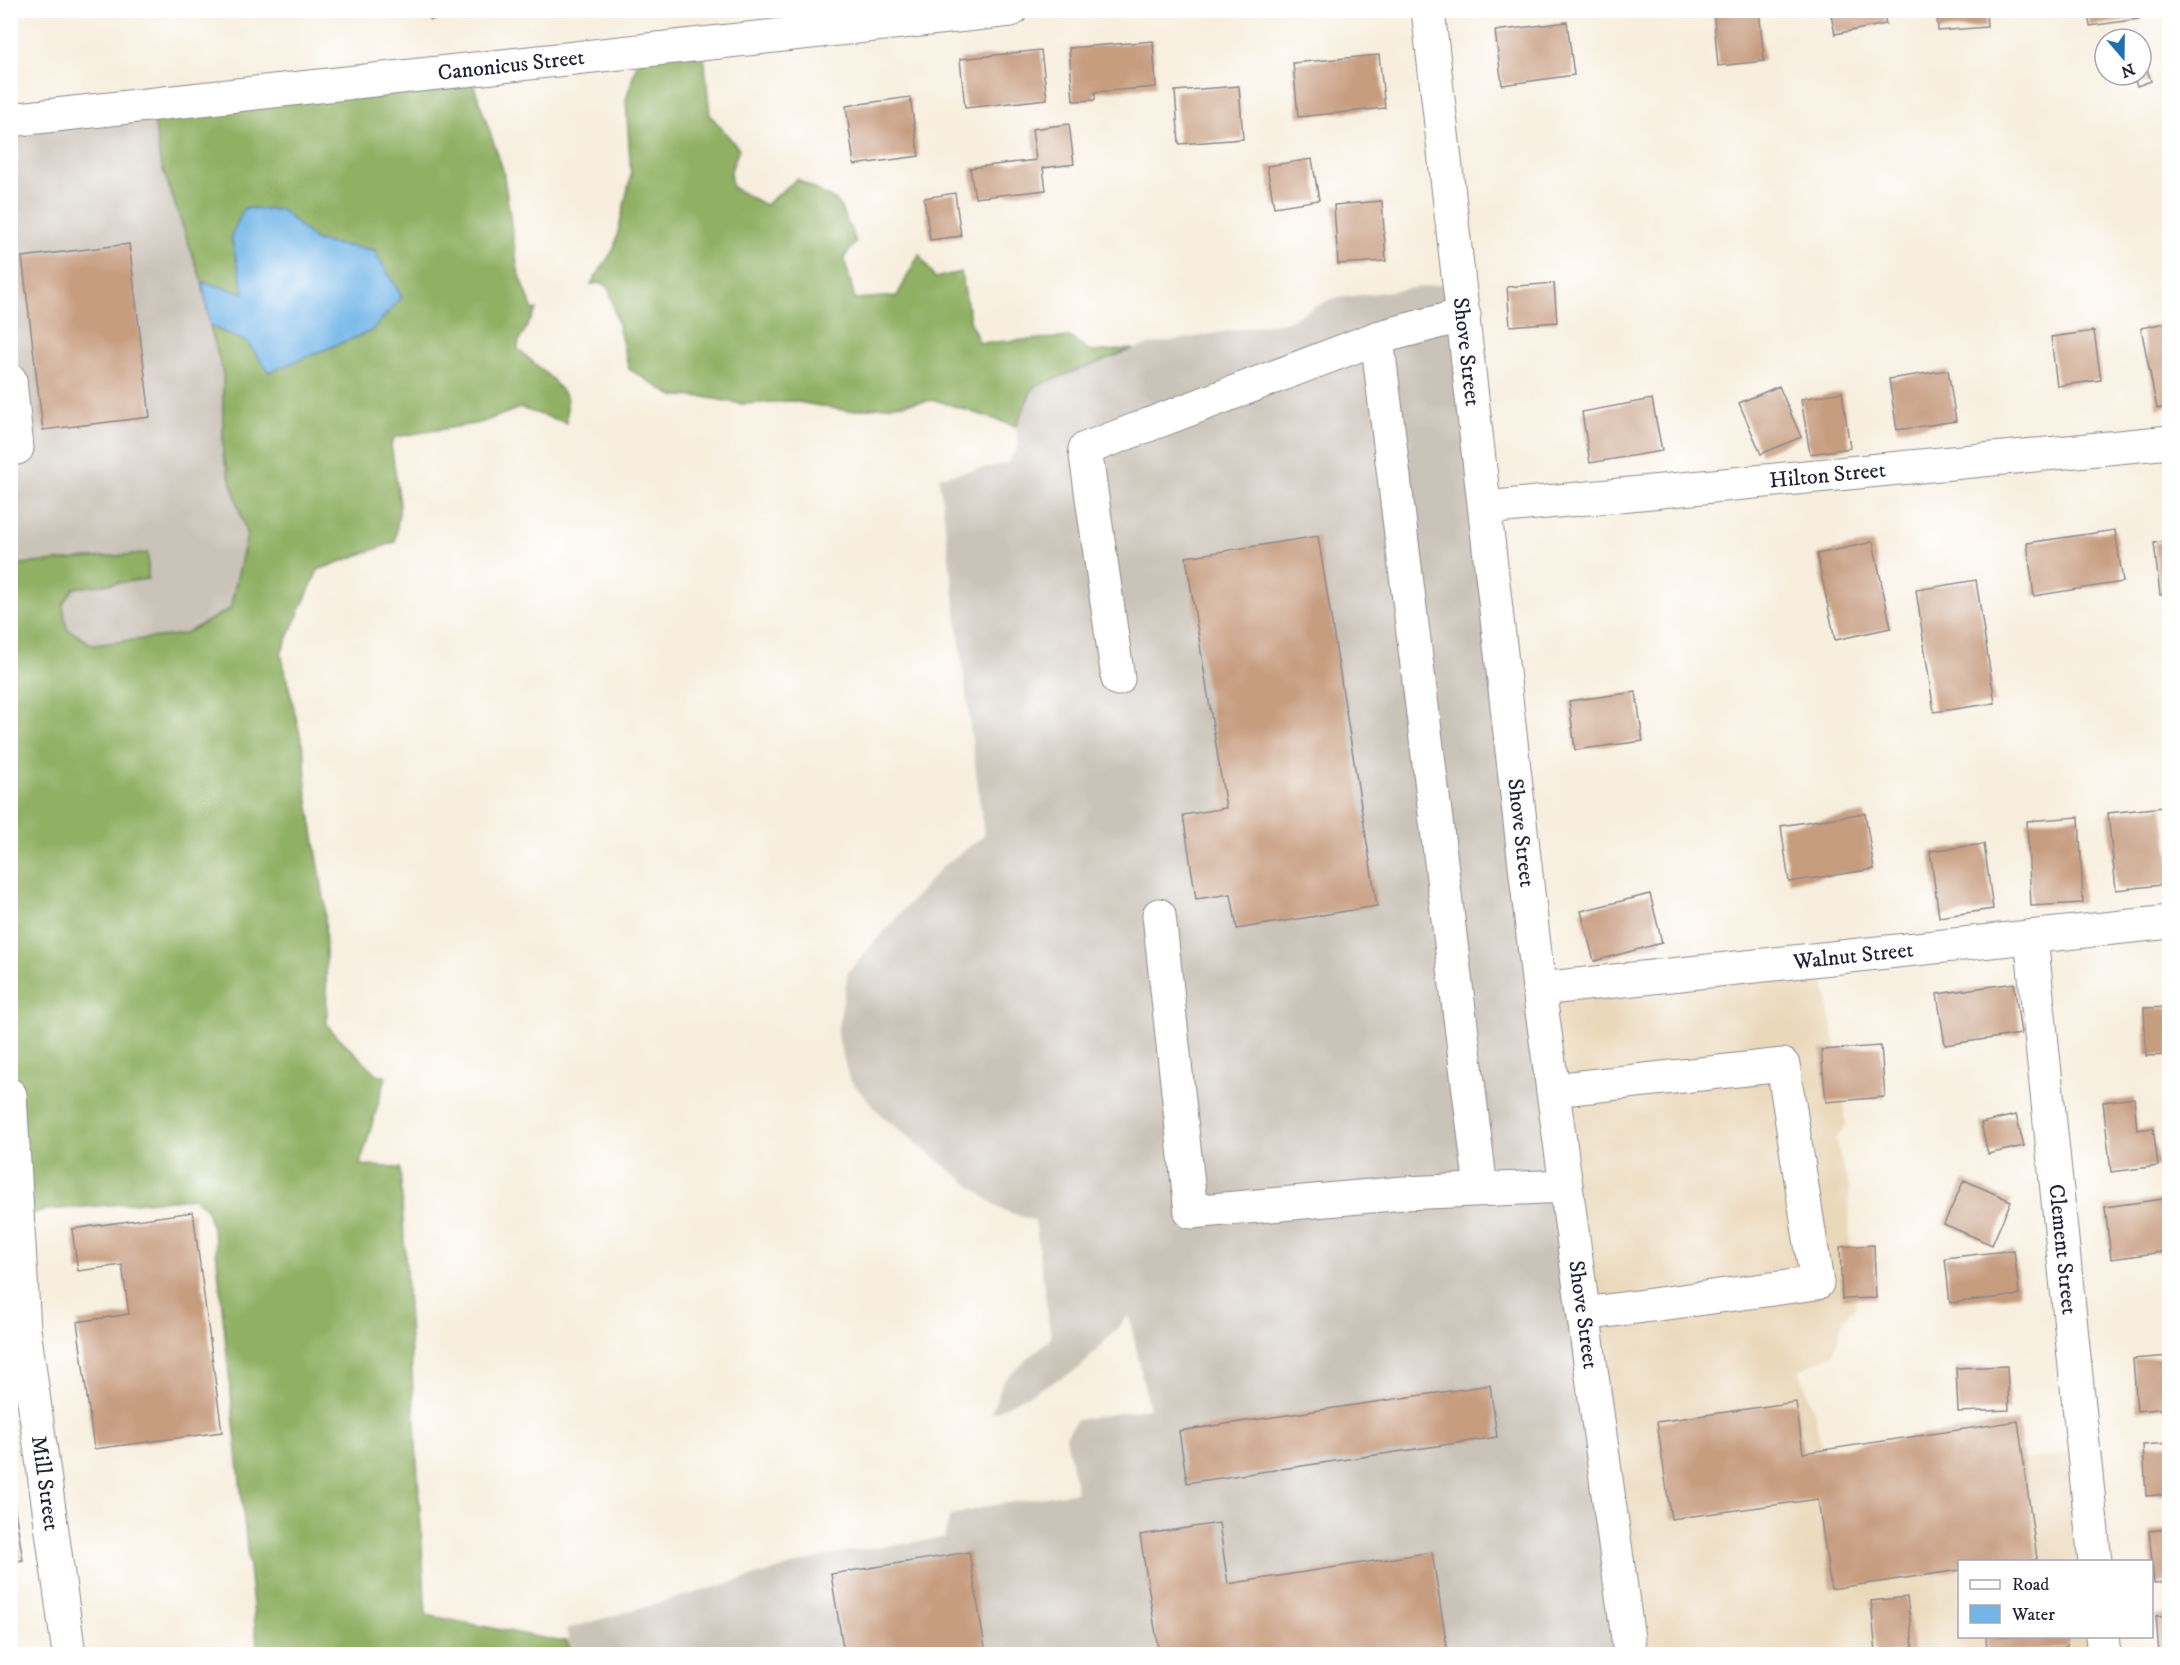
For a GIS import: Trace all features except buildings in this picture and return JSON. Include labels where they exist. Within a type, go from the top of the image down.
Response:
[{"type":"street","name":"Canonicus Street","points":[[10,120],[1011,10]]},
{"type":"street","name":"Shove Street","points":[[1428,10],[1539,989],[1630,1654]]},
{"type":"street","points":[[1118,679],[1085,449],[1377,338],[1464,315]]},
{"type":"street","points":[[1377,338],[1481,1189]]},
{"type":"street","points":[[10,380],[17,448]]},
{"type":"street","name":"Hilton Street","points":[[1485,508],[2169,442]]},
{"type":"street","points":[[1159,915],[1191,1212],[1404,1193],[1566,1185]]},
{"type":"street","name":"Walnut Street","points":[[1539,989],[2169,922]]},
{"type":"street","name":"Clement Street","points":[[2031,937],[2095,1560]]},
{"type":"street","points":[[1553,1090],[1783,1065],[1817,1283],[1584,1314]]},
{"type":"street","name":"Mill Street","points":[[10,1095],[24,1329],[69,1654]]},
{"type":"street","points":[[2102,1638],[2104,1654]]},
{"type":"shaded area","points":[[152,104],[160,161],[202,282],[210,326],[223,373],[223,456],[247,535],[230,609],[184,634],[93,645],[67,629],[63,604],[74,588],[148,579],[148,553],[11,565],[11,114]]},
{"type":"shaded area","points":[[1445,284],[1631,1654],[572,1654],[566,1629],[837,1553],[944,1538],[950,1516],[989,1506],[1077,1492],[1066,1436],[1077,1420],[1149,1408],[1129,1315],[1080,1368],[991,1414],[1003,1381],[1051,1338],[1035,1221],[1000,1209],[883,1117],[849,1079],[837,1034],[848,972],[942,867],[984,836],[939,477],[1008,463],[1019,445],[1016,426],[1032,387],[1133,349],[1288,321],[1331,299]]},
{"type":"shaded area","points":[[1821,966],[1843,1085],[1846,1125],[1835,1139],[1849,1187],[1850,1281],[1856,1306],[1843,1320],[1833,1354],[1799,1370],[1814,1411],[1823,1455],[1872,1480],[2082,1452],[2098,1560],[1958,1560],[1958,1638],[2103,1638],[2105,1654],[1631,1654],[1542,993]]},
{"type":"green space","points":[[703,43],[710,115],[739,149],[730,173],[732,187],[765,205],[797,179],[838,202],[856,242],[844,258],[855,299],[897,296],[919,254],[935,278],[961,272],[971,324],[980,343],[1070,337],[1092,352],[1133,349],[1033,387],[1016,426],[935,400],[848,411],[792,401],[742,404],[704,397],[673,396],[629,369],[609,289],[602,283],[591,284],[614,249],[631,175],[626,100],[642,46]]},
{"type":"green space","points":[[467,66],[503,170],[518,270],[533,310],[537,309],[519,341],[518,349],[552,379],[567,398],[567,423],[520,408],[480,423],[395,437],[391,445],[400,504],[395,542],[318,570],[281,653],[305,756],[306,788],[325,904],[327,1024],[377,1074],[386,1077],[360,1165],[400,1168],[426,1615],[567,1641],[572,1654],[258,1654],[215,1240],[207,1210],[195,1198],[47,1210],[11,1220],[11,565],[148,553],[148,579],[74,588],[63,604],[67,629],[93,645],[184,634],[230,609],[247,535],[223,456],[223,373],[210,326],[247,342],[374,250],[316,241],[282,210],[245,208],[244,294],[202,282],[160,161],[152,104]]},
{"type":"water","points":[[244,208],[282,210],[316,241],[374,250],[402,297],[371,331],[269,372],[247,342],[210,326],[202,282],[244,293],[231,236]]}]
